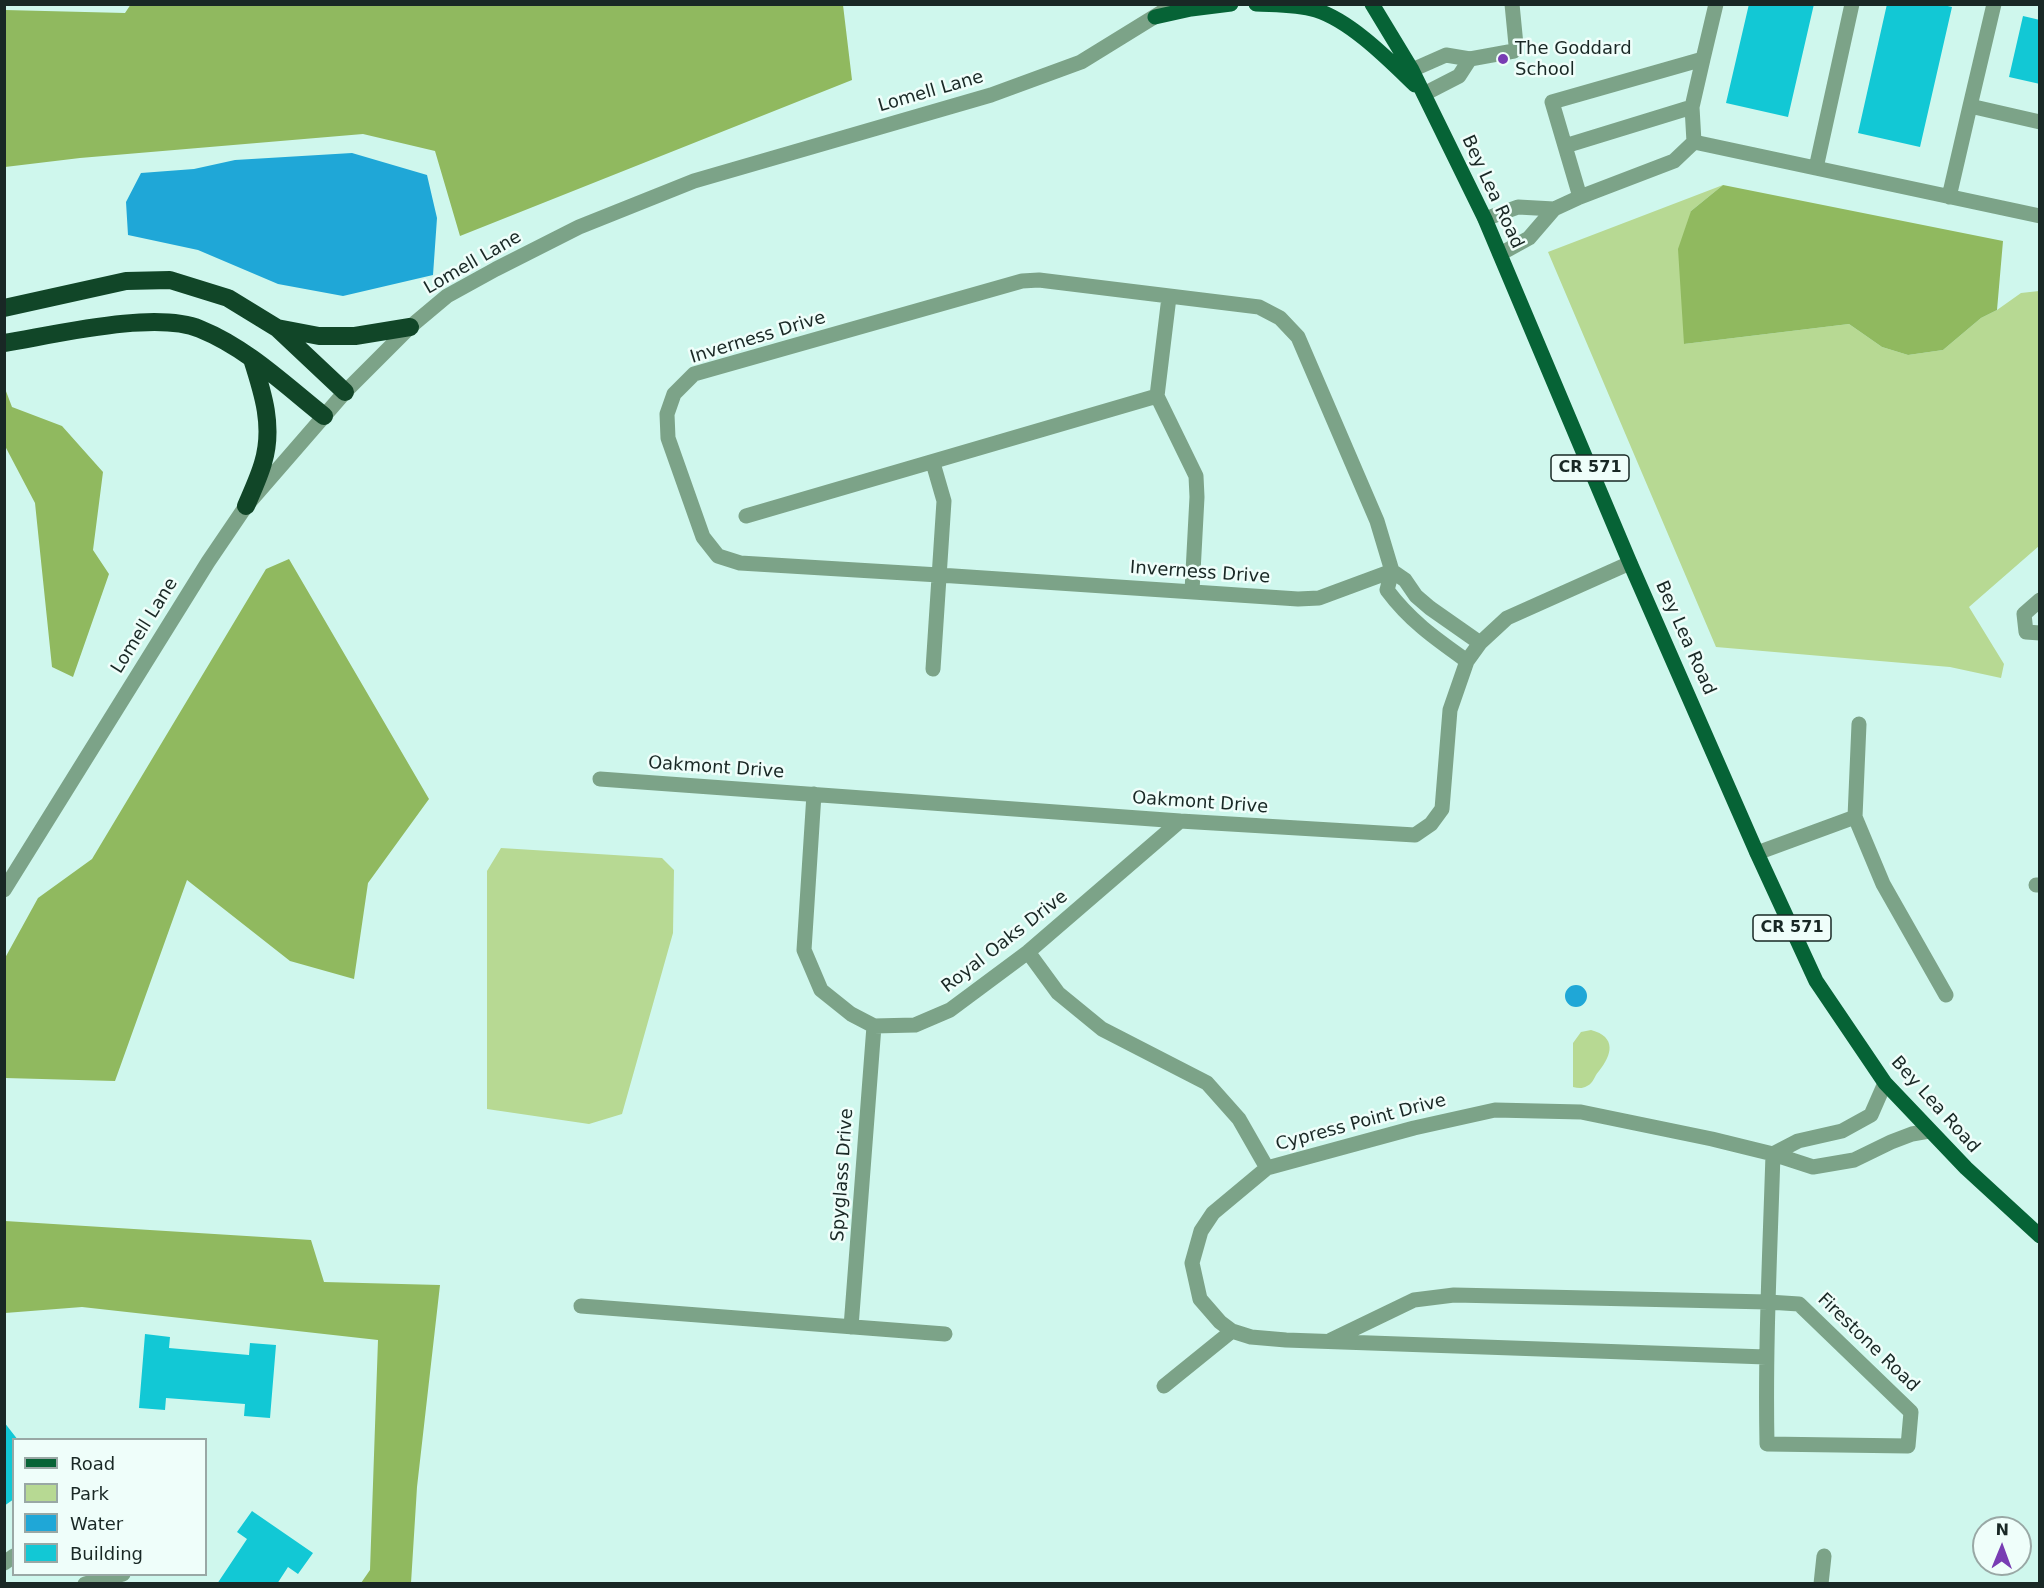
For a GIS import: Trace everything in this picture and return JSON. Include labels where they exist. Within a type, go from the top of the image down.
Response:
[{"type":"highway","points":[[4,308],[126,281],[170,280],[228,298],[277,328],[345,392]]},
{"type":"highway","points":[[4,344],[104,326],[164,322],[198,328],[235,346],[324,416]]},
{"type":"highway","points":[[277,328],[319,336],[355,336],[410,327]]},
{"type":"highway","points":[[246,506],[264,462],[268,431],[266,402],[252,359]]},
{"type":"main road","points":[[1155,17],[1191,9],[1231,4]]},
{"type":"main road","points":[[1256,4],[1293,5],[1316,10],[1339,21],[1381,52],[1425,94]]},
{"type":"main road","name":"Bey Lea Road","points":[[1372,4],[1425,94],[1485,219],[1630,563],[1757,853],[1816,981],[1885,1083],[1929,1131],[2040,1236]]},
{"type":"street","name":"Lomell Lane","points":[[4,890],[208,562],[246,506],[345,392],[410,327],[447,296],[579,227],[694,181],[991,95],[1081,62],[1175,4]]},
{"type":"street","points":[[1412,70],[1446,55],[1470,59],[1514,51],[1516,45],[1512,4]]},
{"type":"street","points":[[1500,254],[1529,238],[1554,209],[1674,161],[1694,142],[1692,107],[1716,4]]},
{"type":"street","points":[[1816,168],[1852,4]]},
{"type":"street","points":[[1949,197],[1994,4]]},
{"type":"street","points":[[1425,94],[1459,76],[1470,59]]},
{"type":"street","points":[[1580,197],[1552,102],[1703,59]]},
{"type":"street","points":[[1970,106],[2040,122]]},
{"type":"street","points":[[1565,146],[1692,107]]},
{"type":"street","points":[[1694,142],[2040,216]]},
{"type":"street","points":[[1485,219],[1518,207],[1554,209]]},
{"type":"street","name":"Inverness Drive","points":[[1392,571],[1319,598],[1298,599],[939,574],[740,563],[718,556],[704,537],[668,438],[668,414],[674,394],[694,374],[1022,281],[1039,280],[1258,307],[1280,318],[1298,337],[1377,521],[1392,571],[1388,590],[1401,608],[1418,625],[1467,661]]},
{"type":"street","points":[[1169,297],[1157,396],[1196,476],[1192,591]]},
{"type":"street","points":[[746,516],[1157,396]]},
{"type":"street","points":[[933,463],[944,501],[933,669]]},
{"type":"street","name":"Oakmont Drive","points":[[600,779],[1180,821],[1414,835],[1431,824],[1442,809],[1450,710],[1467,661],[1480,643],[1507,618],[1630,563]]},
{"type":"street","name":"Inverness Drive","points":[[1392,571],[1405,580],[1423,602],[1480,643]]},
{"type":"street","points":[[2040,600],[2024,614],[2026,632],[2040,633]]},
{"type":"street","points":[[1859,724],[1855,817],[1883,884],[1946,994]]},
{"type":"street","points":[[814,794],[804,950],[821,990],[851,1014],[874,1026]]},
{"type":"street","points":[[1757,853],[1855,817]]},
{"type":"street","name":"Royal Oaks Drive","points":[[874,1026],[915,1024],[950,1010],[1028,952],[1180,821]]},
{"type":"street","points":[[1028,952],[1058,993],[1102,1029],[1207,1083],[1239,1119],[1268,1168]]},
{"type":"street","name":"Spyglass Drive","points":[[851,1327],[874,1026]]},
{"type":"street","points":[[1773,1154],[1798,1141],[1842,1131],[1870,1115],[1885,1083]]},
{"type":"street","name":"Cypress Point Drive","points":[[1766,1357],[1251,1337],[1232,1331],[1211,1314],[1200,1299],[1192,1263],[1201,1231],[1213,1214],[1268,1168],[1414,1128],[1496,1110],[1581,1112],[1773,1154]]},
{"type":"street","points":[[1773,1154],[1813,1167],[1854,1161],[1892,1142],[1912,1134],[1929,1131]]},
{"type":"street","name":"Firestone Road","points":[[1329,1341],[1414,1300],[1454,1295],[1768,1302],[1799,1304],[1911,1412],[1908,1446],[1767,1444],[1766,1357],[1768,1302],[1773,1154]]},
{"type":"street","points":[[581,1306],[945,1334]]},
{"type":"street","points":[[1164,1386],[1232,1331]]},
{"type":"street","points":[[1821,1584],[1824,1556]]},
{"type":"street","points":[[85,1584],[119,1576]]},
{"type":"green space","points":[[131,4],[843,5],[852,80],[460,236],[435,151],[363,134],[80,158],[5,167],[5,10],[125,13]]},
{"type":"green space","points":[[1723,185],[1691,211],[1684,344],[1849,324],[1882,347],[1908,355],[1943,350],[1981,318],[2021,293],[2039,291],[2039,546],[1969,607],[2004,664],[2001,678],[1950,667],[1716,647],[1548,252]]},
{"type":"green space","points":[[1723,185],[2003,241],[1997,310],[1981,318],[1943,350],[1908,355],[1882,347],[1849,324],[1684,344],[1678,249],[1691,211]]},
{"type":"green space","points":[[4,386],[12,407],[62,426],[103,472],[93,550],[109,574],[73,677],[52,667],[35,503],[5,446]]},
{"type":"green space","points":[[289,559],[429,799],[368,883],[354,979],[290,961],[187,880],[115,1081],[5,1078],[5,958],[38,898],[92,859],[266,569]]},
{"type":"green space","points":[[501,848],[662,858],[674,870],[673,933],[622,1114],[589,1124],[487,1109],[487,871]]},
{"type":"green space","points":[[1591,1030],[1605,1037],[1610,1047],[1609,1053],[1589,1085],[1583,1088],[1573,1087],[1573,1043],[1581,1032]]},
{"type":"green space","points":[[5,1221],[311,1240],[324,1282],[440,1285],[417,1487],[411,1583],[361,1583],[370,1570],[378,1340],[82,1307],[5,1313]]},
{"type":"water","points":[[352,153],[427,175],[437,218],[433,275],[343,296],[278,284],[198,250],[128,235],[126,202],[141,173],[194,169],[235,160]]},
{"type":"water","points":[[1576,985],[1586,992],[1587,996],[1580,1006],[1576,1007],[1566,1000],[1565,996],[1572,986]]},
{"type":"building","points":[[1749,4],[1814,4],[1788,117],[1726,103]]},
{"type":"building","points":[[1887,4],[1939,4],[1952,7],[1920,147],[1858,133]]},
{"type":"building","points":[[2023,16],[2040,20],[2040,84],[2009,77]]},
{"type":"building","points":[[145,1334],[170,1337],[169,1348],[249,1355],[250,1343],[276,1345],[270,1418],[244,1416],[245,1404],[166,1398],[165,1410],[139,1408]]},
{"type":"building","points":[[4,1422],[16,1438],[12,1438],[12,1500],[4,1506]]},
{"type":"building","points":[[252,1511],[313,1553],[298,1574],[288,1567],[277,1584],[217,1584],[247,1539],[237,1532]]},
{"type":"place","name":"The Goddard School","points":[[1503,59]]}]
